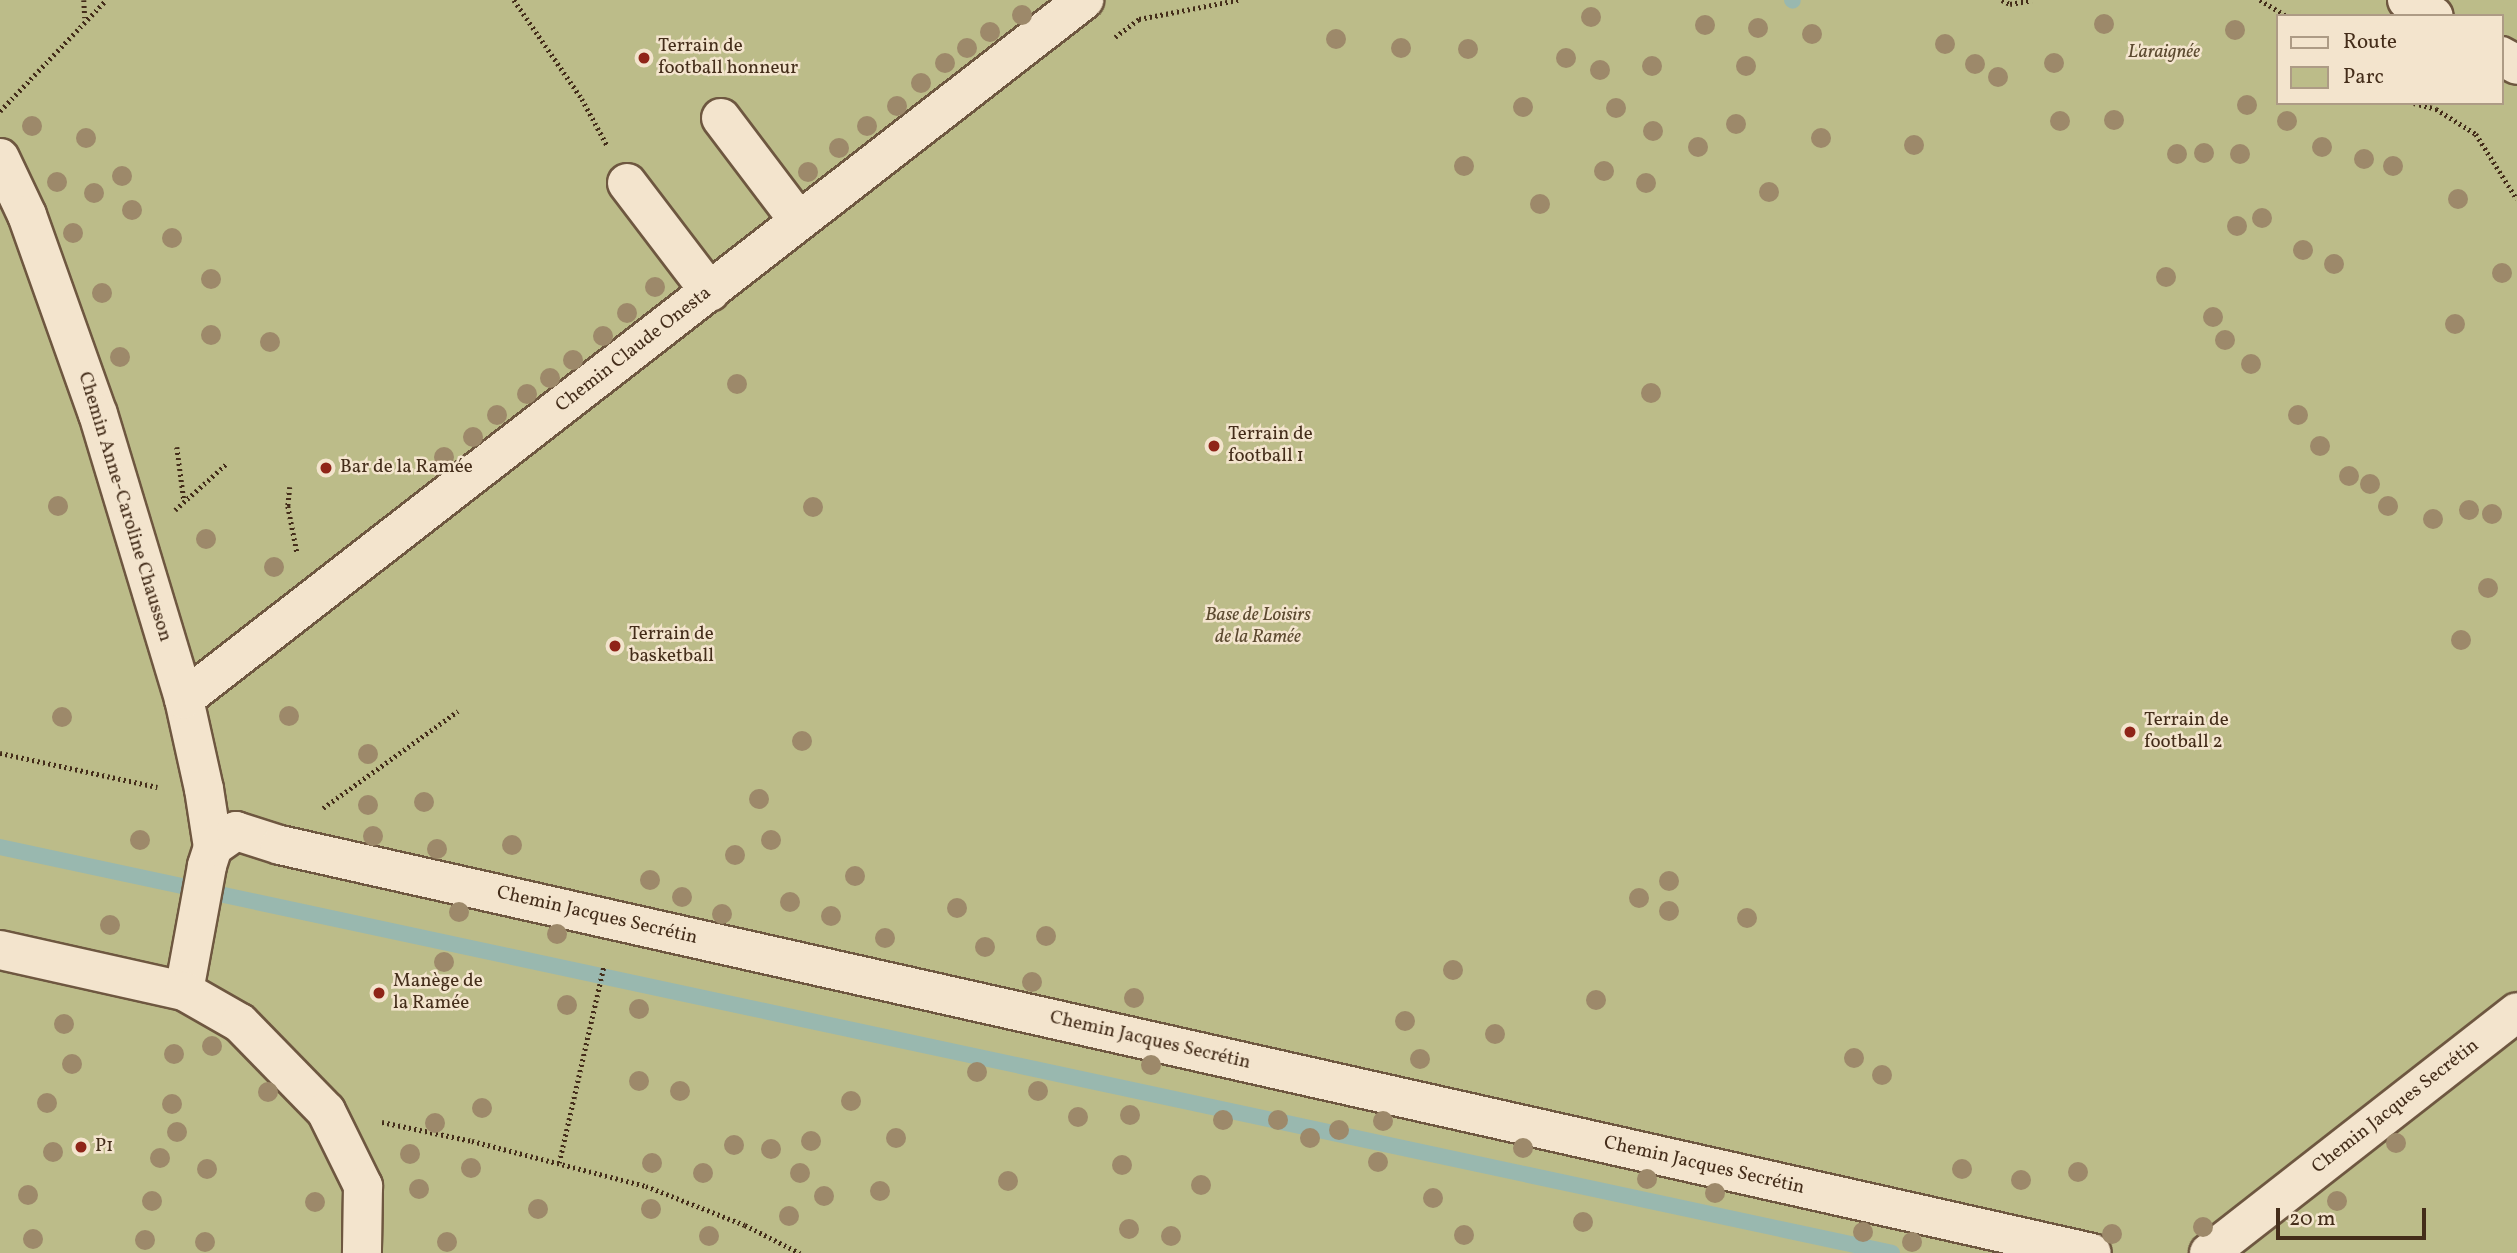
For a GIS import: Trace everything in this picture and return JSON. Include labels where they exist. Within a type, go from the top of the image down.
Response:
[{"type":"lane","name":"Chemin Claude Onesta","points":[[184,699],[1084,0]]},
{"type":"lane","points":[[2407,0],[2431,14]]},
{"type":"lane","points":[[721,118],[799,221]]},
{"type":"lane","name":"Chemin Anne-Caroline Chausson","points":[[0,158],[27,215],[98,414],[184,699],[204,789],[210,856],[184,991]]},
{"type":"lane","points":[[627,183],[710,292]]},
{"type":"lane","name":"Chemin Jacques Secrétin","points":[[210,856],[236,831],[280,845],[2092,1253]]},
{"type":"lane","points":[[0,950],[184,991],[240,1023],[326,1111],[363,1186],[362,1253]]},
{"type":"lane","name":"Chemin Jacques Secrétin","points":[[2209,1253],[2517,1013]]},
{"type":"path","points":[[84,0],[85,19]]},
{"type":"path","points":[[0,111],[106,0]]},
{"type":"path","points":[[514,0],[582,99],[627,183]]},
{"type":"path","points":[[2002,0],[2010,4],[2032,0]]},
{"type":"path","points":[[2260,0],[2284,14]]},
{"type":"path","points":[[2421,105],[2436,109],[2476,134],[2517,199]]},
{"type":"path","points":[[177,447],[184,501]]},
{"type":"path","points":[[134,538],[151,531],[226,464]]},
{"type":"path","points":[[290,488],[288,506],[303,582],[316,596]]},
{"type":"path","points":[[280,845],[299,825],[458,711]]},
{"type":"path","points":[[0,753],[162,788],[204,789]]},
{"type":"path","points":[[559,1163],[603,967]]},
{"type":"path","points":[[380,1121],[646,1186],[745,1225],[800,1253]]},
{"type":"green space","name":"Base de Loisirs de la Ramée","points":[[0,0],[2517,0],[2517,1253],[0,1253]]},
{"type":"waterway","points":[[0,847],[1892,1253]]},
{"type":"place","name":"Terrain de football honneur","points":[[644,58]]},
{"type":"place","name":"Terrain de football 1","points":[[1214,446]]},
{"type":"place","name":"Bar de la Ramée","points":[[326,468]]},
{"type":"place","name":"Terrain de basketball","points":[[615,646]]},
{"type":"place","name":"Terrain de football 2","points":[[2130,732]]},
{"type":"place","name":"Manège de la Ramée","points":[[379,993]]},
{"type":"place","name":"P1","points":[[81,1147]]},
{"type":"park label","name":"L'araignée","points":[[2164,53]]}]
